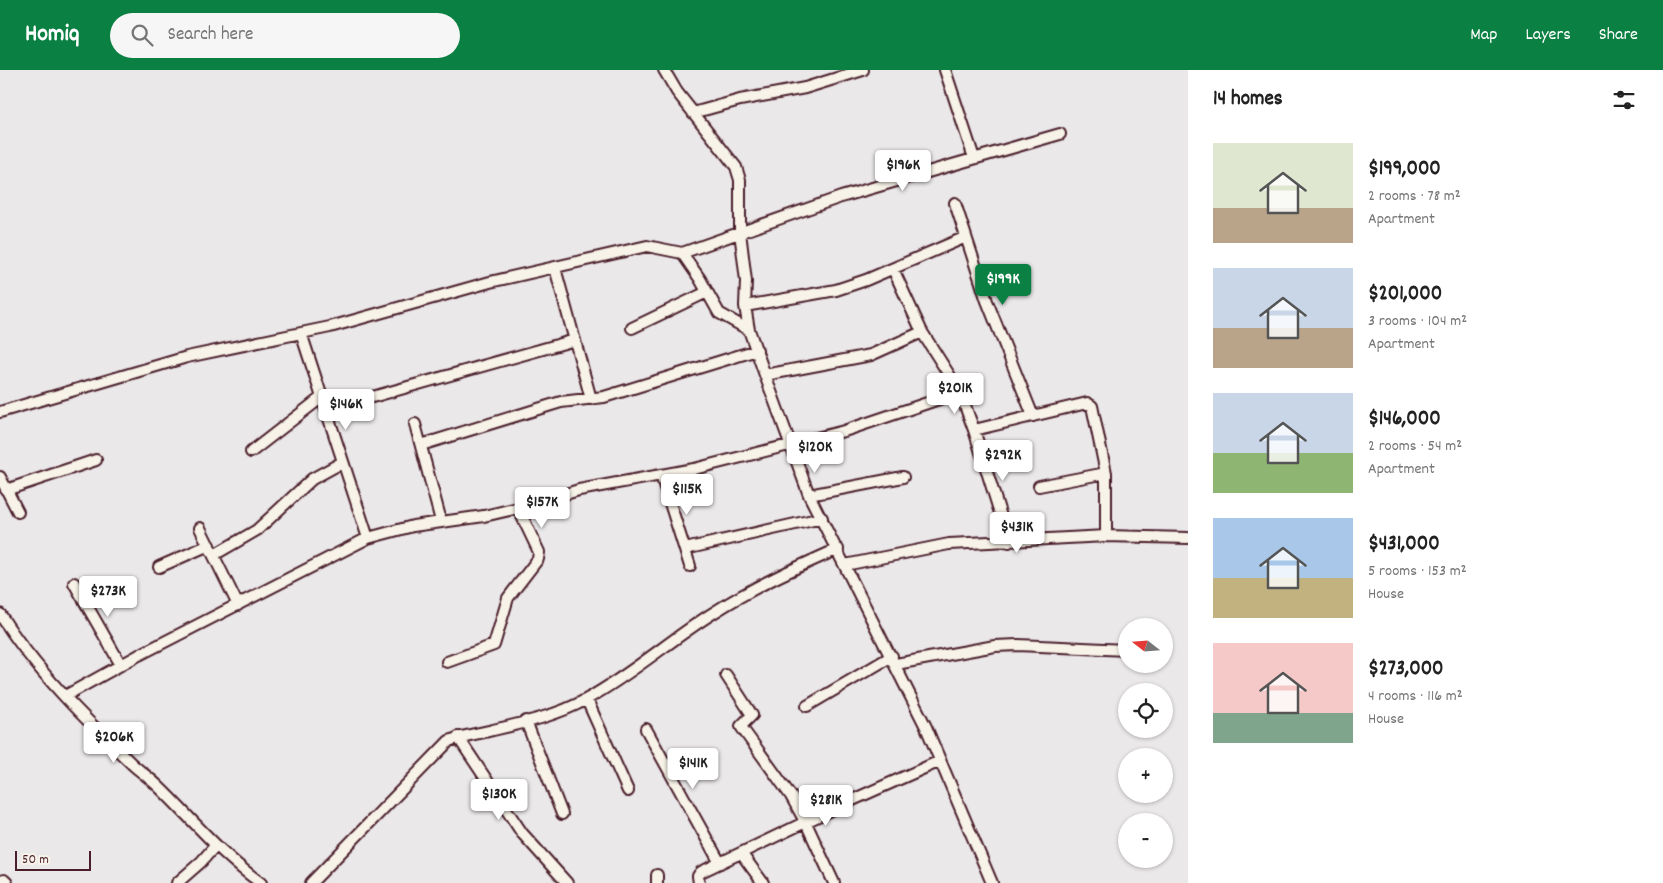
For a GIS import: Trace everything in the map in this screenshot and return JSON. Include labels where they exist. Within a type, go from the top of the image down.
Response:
[{"type":"street","points":[[664,70],[677,92],[736,167],[740,180],[740,232],[746,281],[745,306],[749,330],[765,375],[810,495],[926,727],[992,883]]},
{"type":"street","points":[[694,113],[740,100],[805,88],[863,70]]},
{"type":"street","points":[[944,70],[974,158]]},
{"type":"street","points":[[0,412],[187,357],[330,327],[490,282],[647,246],[682,253],[840,197],[1060,134]]},
{"type":"street","points":[[955,203],[987,301],[1033,416]]},
{"type":"street","points":[[745,306],[836,290],[893,269],[966,237]]},
{"type":"street","points":[[682,253],[721,316],[749,330]]},
{"type":"street","points":[[555,268],[591,398]]},
{"type":"street","points":[[893,269],[922,332],[960,392],[974,430],[1009,542]]},
{"type":"street","points":[[632,328],[707,292]]},
{"type":"street","points":[[765,375],[872,355],[922,332]]},
{"type":"street","points":[[301,333],[368,538]]},
{"type":"street","points":[[326,410],[575,340]]},
{"type":"street","points":[[421,445],[562,402],[604,397],[757,350]]},
{"type":"street","points":[[65,696],[121,665],[368,538],[412,526],[484,516],[579,490],[694,469],[844,431],[960,392]]},
{"type":"street","points":[[251,452],[322,397]]},
{"type":"street","points":[[974,430],[1090,403],[1106,474],[1106,536]]},
{"type":"street","points":[[415,424],[441,522]]},
{"type":"street","points":[[6,490],[96,460]]},
{"type":"street","points":[[214,555],[257,530],[312,479],[343,462]]},
{"type":"street","points":[[1039,486],[1106,474]]},
{"type":"street","points":[[661,475],[690,566]]},
{"type":"street","points":[[0,477],[18,512]]},
{"type":"street","points":[[810,495],[903,477]]},
{"type":"street","points":[[447,662],[494,644],[508,598],[538,559],[539,552],[518,508]]},
{"type":"street","points":[[685,550],[822,518]]},
{"type":"street","points":[[200,528],[238,604]]},
{"type":"street","points":[[845,564],[949,544],[1106,536],[1188,538]]},
{"type":"street","points":[[159,567],[209,545]]},
{"type":"street","points":[[311,883],[449,741],[458,737],[492,731],[553,714],[587,700],[631,672],[712,614],[764,582],[838,549]]},
{"type":"street","points":[[74,584],[121,665]]},
{"type":"street","points":[[0,614],[14,637],[65,696],[128,760],[164,792],[215,846],[261,883]]},
{"type":"street","points":[[807,706],[894,660],[1018,644],[1118,650]]},
{"type":"street","points":[[726,675],[752,715],[742,728],[783,784],[806,823],[834,883]]},
{"type":"street","points":[[587,700],[628,791]]},
{"type":"street","points":[[526,721],[562,814]]},
{"type":"street","points":[[646,729],[720,863]]},
{"type":"street","points":[[458,737],[522,832],[568,883]]},
{"type":"street","points":[[699,883],[698,876],[701,872],[839,806],[940,761]]},
{"type":"street","points":[[178,883],[215,846]]},
{"type":"street","points":[[742,853],[763,883]]},
{"type":"street","points":[[0,881],[4,880],[7,883]]}]
